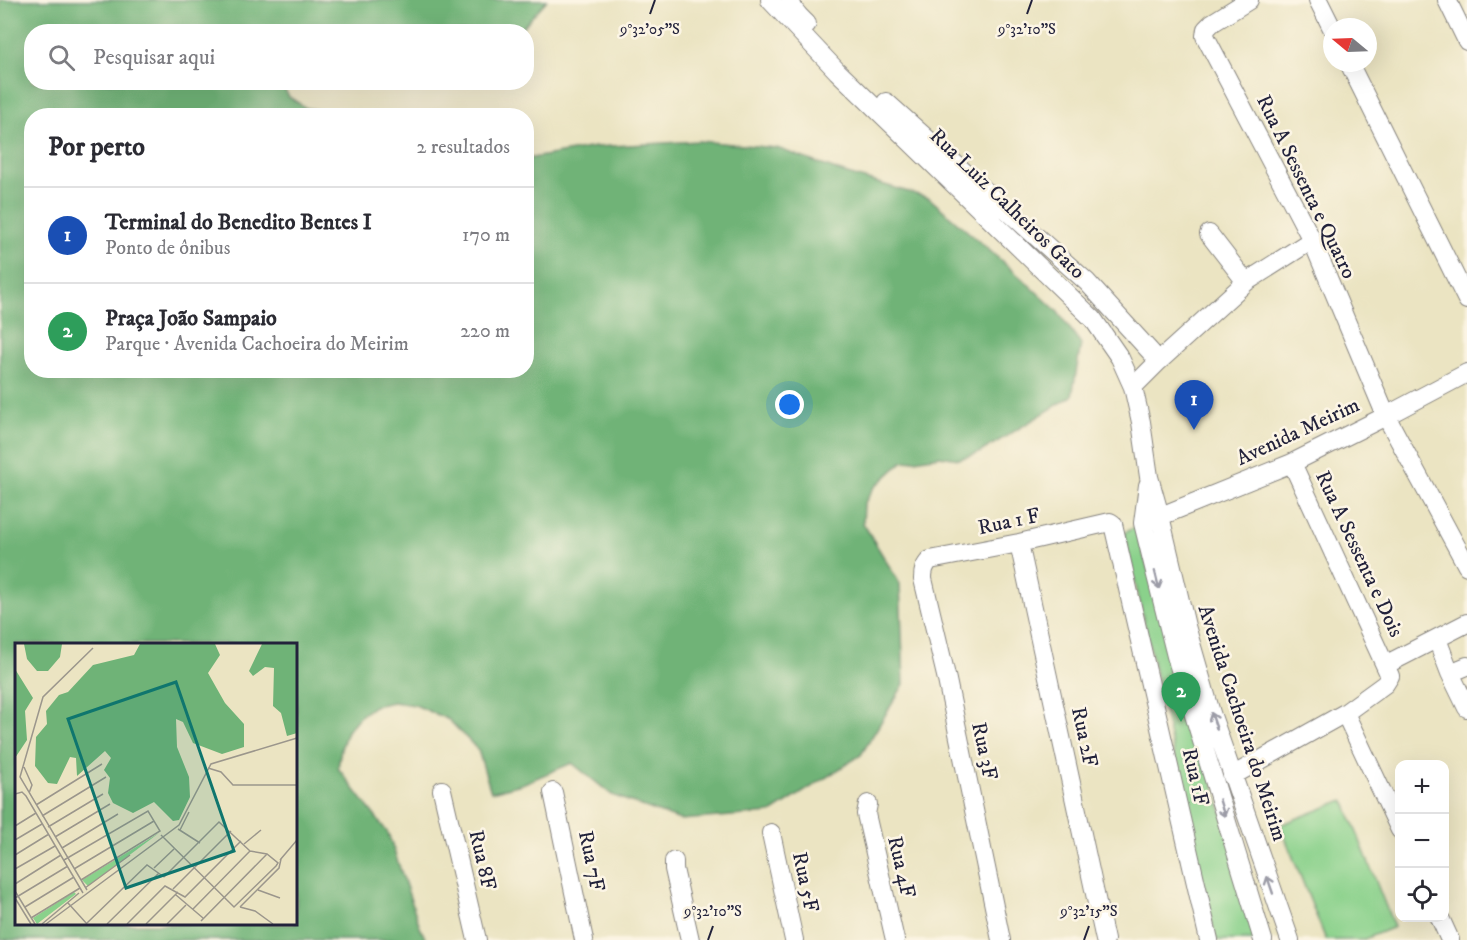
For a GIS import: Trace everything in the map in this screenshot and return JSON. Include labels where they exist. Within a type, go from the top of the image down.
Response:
[{"type":"street","name":"Rua Luiz Calheiros Gato","points":[[770,0],[837,71],[1093,320],[1120,358],[1133,387],[1149,477],[1160,516]]},
{"type":"street","points":[[791,0],[794,11],[865,84],[1087,282],[1159,361]]},
{"type":"street","name":"Rua A Sessenta e Quatro","points":[[1249,0],[1212,23],[1206,28],[1205,36],[1312,240],[1386,416]]},
{"type":"street","points":[[1318,0],[1327,18]]},
{"type":"street","points":[[1447,0],[1467,41]]},
{"type":"street","points":[[1353,72],[1467,300]]},
{"type":"street","points":[[1209,234],[1246,282]]},
{"type":"street","points":[[1133,387],[1246,282],[1312,240]]},
{"type":"street","name":"Avenida Meirim","points":[[1143,523],[1292,463],[1467,373]]},
{"type":"street","points":[[1386,416],[1467,566]]},
{"type":"street","name":"Rua A Sessenta e Dois","points":[[1292,463],[1385,664]]},
{"type":"street","name":"Rua Luiz Calheiros Gato","points":[[1143,523],[1149,477]]},
{"type":"street","name":"Avenida Cachoeira do Meirim","points":[[1160,516],[1186,626],[1211,713],[1290,940]]},
{"type":"street","name":"Rua 1 F","points":[[923,571],[930,560],[1110,522]]},
{"type":"street","name":"Rua 1F","points":[[1110,522],[1113,524],[1209,940]]},
{"type":"street","name":"Avenida Cachoeira do Meirim","points":[[1143,523],[1176,656],[1263,940]]},
{"type":"street","name":"Rua 2F","points":[[1019,543],[1105,940]]},
{"type":"street","name":"Rua 3F","points":[[923,571],[1001,940]]},
{"type":"street","points":[[1232,776],[1345,712],[1385,684],[1390,676],[1385,664],[1467,623]]},
{"type":"street","points":[[1437,639],[1459,669],[1467,708]]},
{"type":"street","points":[[1345,712],[1395,819]]},
{"type":"street","name":"Rua 8F","points":[[442,790],[477,940]]},
{"type":"street","name":"Rua 7F","points":[[553,792],[585,940]]},
{"type":"street","name":"Rua 4F","points":[[868,804],[866,814],[895,940]]},
{"type":"street","name":"Rua 5F","points":[[771,833],[794,940]]},
{"type":"street","points":[[674,861],[690,940]]},
{"type":"street","points":[[1442,922],[1450,940]]},
{"type":"green space","points":[[0,0],[547,0],[526,24],[24,24],[24,90],[285,90],[289,97],[306,108],[24,108],[24,378],[534,378],[534,158],[595,147],[699,141],[777,148],[844,173],[929,198],[1057,311],[1081,344],[1072,396],[979,453],[959,459],[940,456],[902,462],[873,489],[864,504],[863,523],[900,584],[904,684],[861,755],[771,813],[680,820],[612,795],[572,763],[522,784],[491,792],[478,750],[449,720],[415,705],[393,702],[374,706],[359,717],[347,731],[338,768],[388,833],[426,940],[0,940]]},
{"type":"green space","points":[[1135,527],[1261,940],[1216,940],[1124,533]]},
{"type":"green space","points":[[1344,800],[1394,927],[1362,940],[1326,940],[1280,825]]},
{"type":"place","name":"Terminal do Benedito Bentes I","points":[[1194,430]]},
{"type":"place","name":"Praça João Sampaio","points":[[1181,722]]}]
